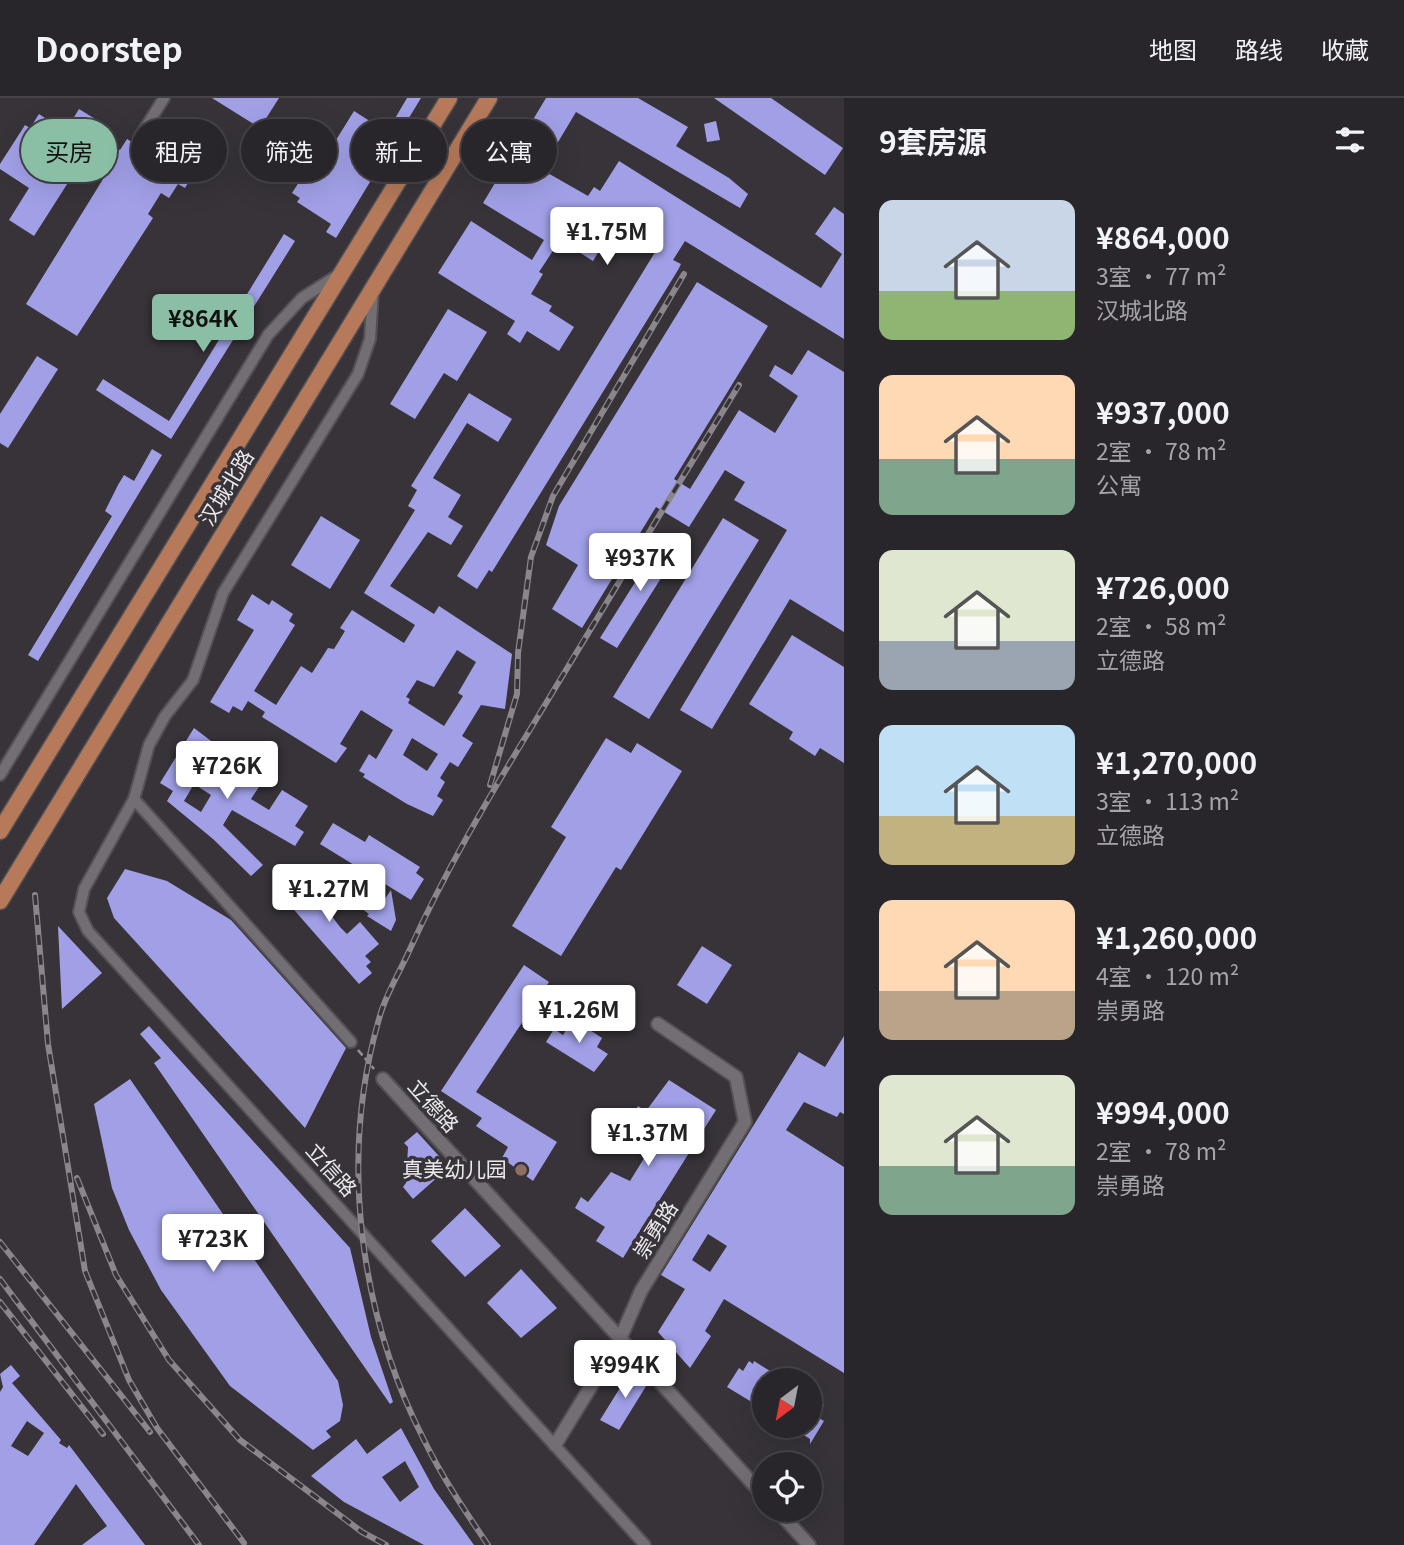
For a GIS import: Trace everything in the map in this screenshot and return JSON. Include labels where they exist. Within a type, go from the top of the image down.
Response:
[{"type":"main road","name":"汉城北路","points":[[0,831],[449,98]]},
{"type":"main road","name":"汉城北路","points":[[0,901],[489,98]]},
{"type":"street","points":[[151,119],[164,98]]},
{"type":"street","points":[[0,775],[268,335],[302,298],[340,273]]},
{"type":"street","name":"立信路","points":[[374,288],[370,339],[358,374],[223,593],[193,680],[165,716],[149,745],[134,799],[84,889],[79,912],[88,930],[645,1545]]},
{"type":"street","points":[[134,799],[351,1042]]},
{"type":"street","name":"崇勇路","points":[[555,1445],[620,1339],[641,1291],[745,1122],[736,1077],[658,1024]]},
{"type":"street","name":"立德路","points":[[383,1079],[752,1483]]},
{"type":"street","points":[[788,1522],[809,1545]]},
{"type":"path","name":"立德路","points":[[351,1042],[383,1079]]},
{"type":"building","points":[[212,98],[279,98],[266,119],[246,119]]},
{"type":"building","points":[[407,98],[421,98],[408,119],[395,119]]},
{"type":"building","points":[[546,98],[638,98],[688,127],[676,146],[729,178],[748,194],[740,208],[576,112],[557,144],[557,119],[533,119]]},
{"type":"building","points":[[714,98],[771,98],[843,148],[825,175]]},
{"type":"building","points":[[79,109],[95,119],[73,119]]},
{"type":"building","points":[[354,111],[367,119],[351,119],[351,182],[370,182],[336,238],[326,232],[331,224],[297,202],[300,198],[292,193],[299,182],[337,182],[337,138]]},
{"type":"building","points":[[716,121],[720,140],[707,142],[704,124]]},
{"type":"building","points":[[21,131],[21,182],[68,182],[34,236],[9,220],[29,188],[0,169],[0,164]]},
{"type":"building","points":[[127,139],[131,141],[131,182],[189,182],[185,188],[178,184],[169,198],[161,193],[148,214],[153,218],[77,336],[26,304],[101,182],[117,182],[117,148],[120,150]]},
{"type":"building","points":[[619,161],[821,288],[842,254],[815,234],[834,207],[844,214],[844,339],[685,241],[673,260],[681,264],[678,270],[492,572],[489,570],[477,589],[457,576],[660,244],[619,218],[593,261],[560,240],[539,272],[543,274],[531,294],[552,306],[549,311],[574,327],[559,351],[527,331],[520,343],[507,334],[515,321],[438,273],[471,221],[532,260],[544,240],[483,203],[496,182],[557,182],[557,178],[588,196],[594,187],[600,191]]},
{"type":"building","points":[[284,234],[295,241],[171,439],[96,390],[103,379],[169,421]]},
{"type":"building","points":[[697,282],[768,326],[674,479],[690,489],[739,410],[775,433],[798,396],[769,376],[775,365],[792,375],[808,350],[844,372],[844,632],[790,599],[712,729],[680,710],[787,530],[734,500],[745,482],[725,470],[689,527],[656,507],[582,628],[552,609],[578,565],[546,545],[559,506]]},
{"type":"building","points":[[448,309],[487,332],[457,381],[444,373],[415,419],[390,404]]},
{"type":"building","points":[[37,356],[58,369],[8,448],[0,443],[0,414]]},
{"type":"building","points":[[469,393],[512,419],[498,442],[467,423],[433,478],[461,495],[448,517],[463,526],[451,545],[428,532],[390,586],[434,614],[439,606],[512,654],[505,709],[481,705],[462,736],[473,743],[458,767],[450,762],[440,778],[445,782],[437,796],[443,800],[433,816],[407,804],[363,777],[365,774],[359,771],[369,754],[376,759],[393,730],[361,710],[340,744],[347,748],[336,763],[262,717],[265,712],[248,701],[242,711],[233,706],[229,713],[210,702],[254,630],[237,620],[252,594],[269,605],[272,600],[293,614],[289,621],[295,625],[254,691],[276,705],[301,666],[312,673],[328,648],[334,649],[345,631],[340,628],[352,610],[404,643],[415,625],[364,593],[415,510],[408,506],[417,490],[411,486]],"holes":[[[457,650],[476,662],[458,693],[463,696],[444,726],[408,703],[410,699],[406,697],[417,680],[434,687]],[[412,738],[438,754],[427,771],[403,755]]]},
{"type":"building","points":[[152,449],[162,455],[38,661],[28,655],[112,516],[105,511],[118,485],[124,475],[134,481]]},
{"type":"building","points":[[321,516],[360,540],[330,589],[291,565]]},
{"type":"building","points":[[723,518],[759,540],[649,719],[613,697]]},
{"type":"building","points":[[663,538],[680,548],[617,648],[600,638]]},
{"type":"building","points":[[792,635],[844,667],[844,763],[820,748],[815,756],[789,739],[793,732],[749,704]]},
{"type":"building","points":[[194,728],[215,744],[203,770],[226,784],[238,763],[264,779],[251,799],[269,810],[282,790],[308,806],[295,826],[304,832],[295,846],[232,810],[223,825],[263,865],[251,876],[213,839],[167,801],[173,791],[160,783]],"holes":[[[194,784],[211,795],[201,812],[184,801]]]},
{"type":"building","points":[[606,738],[631,753],[637,743],[682,771],[621,870],[616,867],[561,956],[512,926],[566,837],[551,827]]},
{"type":"building","points":[[333,823],[365,842],[369,835],[420,867],[416,873],[424,879],[411,900],[320,844]]},
{"type":"building","points":[[125,869],[167,881],[231,920],[346,1048],[305,1128],[114,918],[107,898]]},
{"type":"building","points":[[318,873],[337,895],[324,906],[340,927],[347,934],[360,922],[379,944],[365,956],[371,962],[366,966],[372,973],[359,984],[274,887],[288,874],[294,882],[299,877],[305,884]]},
{"type":"building","points":[[391,890],[396,920],[391,931],[367,916],[369,914],[361,908],[368,898],[380,906]]},
{"type":"building","points":[[58,926],[102,973],[62,1009]]},
{"type":"building","points":[[702,946],[732,965],[707,1004],[677,985]]},
{"type":"building","points":[[524,965],[549,982],[476,1092],[557,1142],[533,1181],[502,1158],[508,1147],[476,1126],[482,1118],[441,1091]]},
{"type":"building","points":[[573,1019],[602,1038],[597,1047],[608,1054],[594,1072],[546,1042],[554,1029],[563,1035]]},
{"type":"building","points":[[149,1026],[350,1248],[371,1337],[393,1402],[390,1404],[154,1063],[161,1058],[140,1034]]},
{"type":"building","points":[[844,1036],[844,1114],[840,1112],[837,1117],[804,1102],[786,1130],[844,1167],[844,1373],[724,1299],[705,1331],[711,1336],[690,1368],[658,1332],[685,1289],[661,1275],[799,1052],[825,1067]],"holes":[[[708,1234],[727,1246],[710,1272],[692,1260]]]},
{"type":"building","points":[[130,1079],[338,1381],[343,1405],[340,1421],[326,1431],[331,1437],[313,1450],[230,1386],[161,1290],[129,1230],[112,1188],[94,1104]]},
{"type":"building","points":[[669,1080],[716,1110],[623,1258],[596,1241],[605,1227],[575,1208],[581,1197],[588,1202],[611,1172],[630,1181],[659,1134],[632,1116],[638,1106],[646,1111]]},
{"type":"building","points":[[417,1132],[449,1167],[413,1199],[403,1187],[406,1183],[408,1147],[404,1143]]},
{"type":"building","points":[[465,1208],[501,1246],[465,1277],[431,1241]]},
{"type":"building","points":[[521,1269],[557,1308],[521,1338],[487,1303]]},
{"type":"building","points":[[749,1361],[765,1368],[752,1368],[752,1402],[727,1387],[739,1368],[743,1371]]},
{"type":"building","points":[[11,1365],[20,1376],[12,1383],[61,1440],[59,1443],[67,1448],[69,1445],[145,1545],[82,1545],[107,1526],[76,1484],[34,1545],[0,1545],[0,1392],[3,1387],[0,1374]],"holes":[[[27,1421],[44,1433],[28,1456],[11,1446]]]},
{"type":"building","points":[[633,1367],[648,1383],[619,1430],[600,1420]]},
{"type":"building","points":[[401,1428],[434,1489],[474,1545],[424,1545],[344,1502],[311,1476],[356,1439],[367,1454]],"holes":[[[405,1461],[419,1487],[400,1502],[382,1477]]]},
{"type":"railway","points":[[490,785],[517,694],[518,653],[531,557],[553,496],[684,274]]},
{"type":"railway","points":[[488,1545],[431,1454],[402,1391],[384,1340],[362,1234],[360,1125],[367,1072],[385,1001],[452,864],[739,385]]},
{"type":"railway","points":[[35,895],[48,1044],[85,1271],[129,1380],[157,1428],[244,1543]]},
{"type":"railway","points":[[77,1178],[116,1275],[169,1360],[240,1440],[362,1532],[386,1545]]},
{"type":"railway","points":[[0,1242],[150,1432]]},
{"type":"railway","points":[[0,1279],[199,1545]]},
{"type":"railway","points":[[0,1302],[103,1434]]},
{"type":"place","name":"真美幼儿园","points":[[521,1170]]}]
